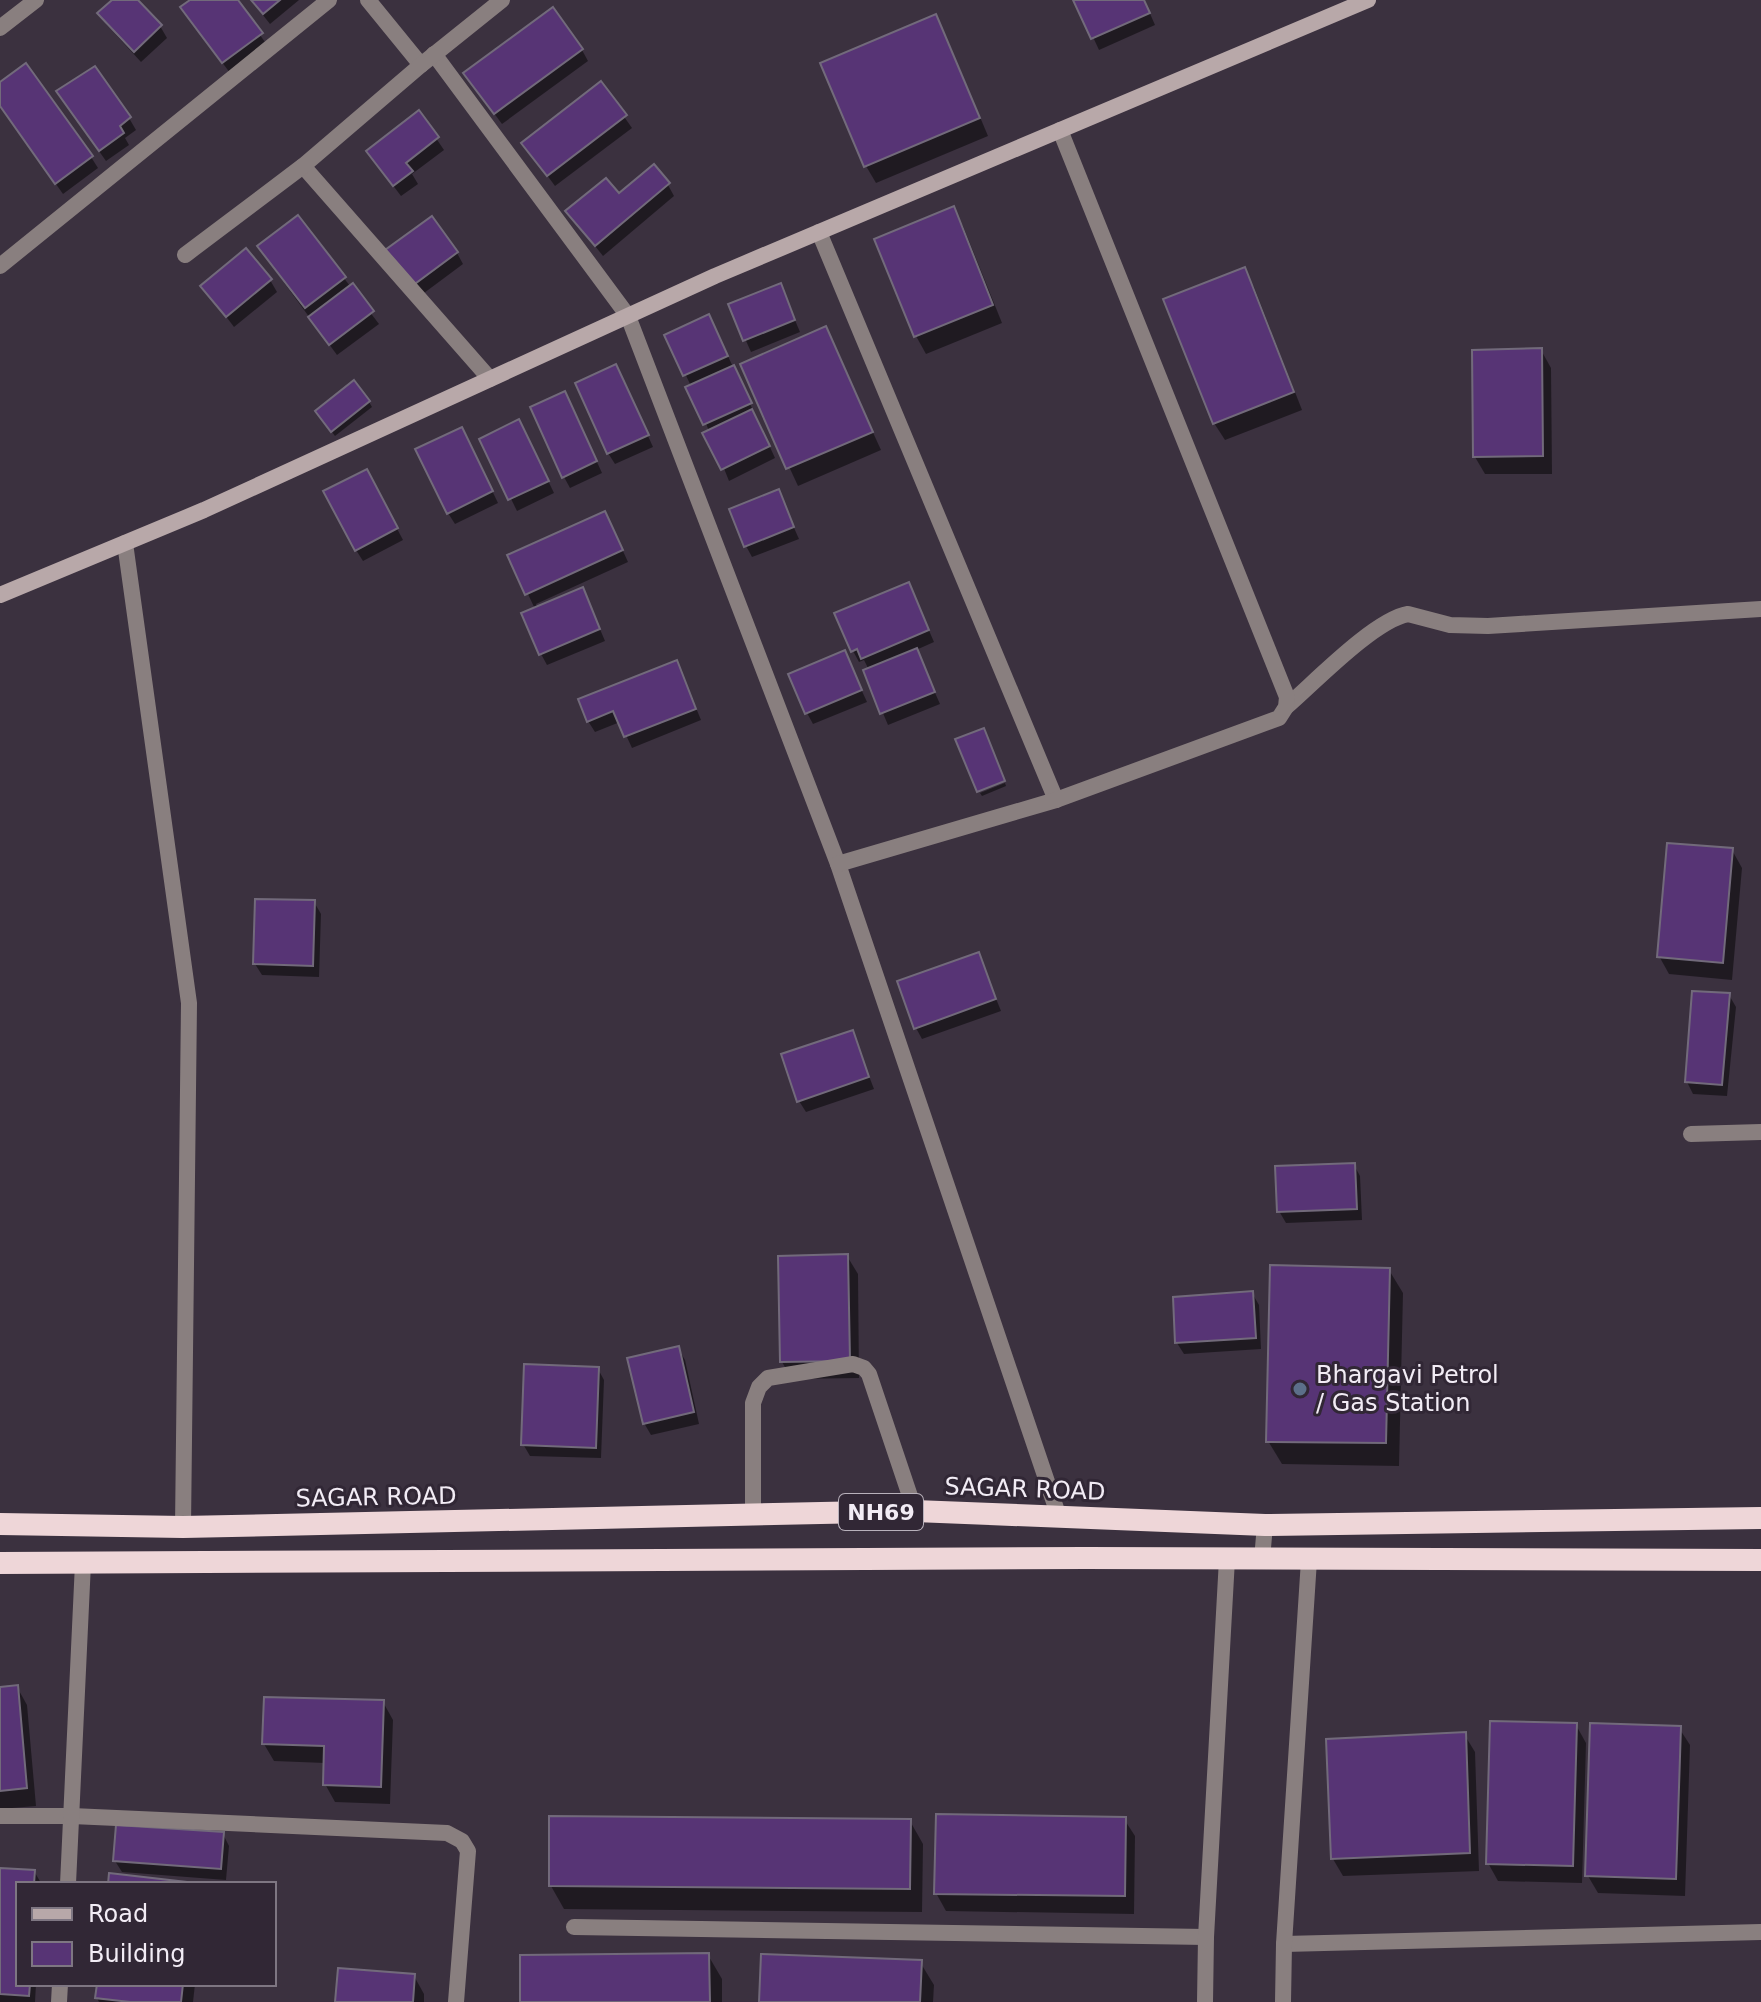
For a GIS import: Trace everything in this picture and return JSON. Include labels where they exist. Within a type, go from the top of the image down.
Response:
[{"type":"highway","name":"SAGAR ROAD","points":[[0,1524],[183,1527],[915,1511],[1265,1525],[1761,1518]]},
{"type":"highway","name":"NH69","points":[[0,1563],[1761,1560]]},
{"type":"main road","points":[[0,595],[204,510],[819,232],[1368,0]]},
{"type":"street","points":[[0,28],[36,0]]},
{"type":"street","points":[[0,266],[329,0]]},
{"type":"street","points":[[185,255],[303,166],[427,59],[502,0]]},
{"type":"street","points":[[372,5],[403,42],[427,59],[628,316],[838,864],[1059,1517]]},
{"type":"street","points":[[1060,130],[1287,697],[1286,707]]},
{"type":"street","points":[[303,166],[490,379]]},
{"type":"street","points":[[819,232],[1056,800]]},
{"type":"street","points":[[125,543],[189,1003],[183,1527]]},
{"type":"street","points":[[838,864],[1056,800],[1279,718],[1286,707],[1375,630],[1401,615],[1450,625],[1488,626],[1761,609]]},
{"type":"street","points":[[1691,1134],[1761,1132]]},
{"type":"street","points":[[753,1516],[753,1403],[759,1387],[768,1378],[853,1364],[864,1368],[869,1374],[915,1511]]},
{"type":"street","points":[[1262,1559],[1265,1525]]},
{"type":"street","points":[[1205,2002],[1227,1559]]},
{"type":"street","points":[[1283,2002],[1284,1944],[1309,1560]]},
{"type":"street","points":[[68,1882],[83,1563]]},
{"type":"street","points":[[0,1816],[72,1816],[447,1833],[462,1841],[468,1851],[456,2002]]},
{"type":"street","points":[[574,1927],[1206,1937]]},
{"type":"street","points":[[1284,1944],[1761,1932]]},
{"type":"building","points":[[112,0],[138,0],[162,25],[134,52],[97,13]]},
{"type":"building","points":[[190,0],[238,0],[263,33],[222,63],[180,7]]},
{"type":"building","points":[[251,0],[280,0],[263,14]]},
{"type":"building","points":[[1073,0],[1144,0],[1150,13],[1091,39]]},
{"type":"building","points":[[553,7],[583,49],[494,114],[463,73]]},
{"type":"building","points":[[936,14],[980,118],[864,167],[820,63]]},
{"type":"building","points":[[26,63],[93,156],[55,184],[0,106],[0,82]]},
{"type":"building","points":[[95,66],[131,117],[120,126],[124,133],[99,151],[56,91]]},
{"type":"building","points":[[601,81],[627,115],[547,176],[521,143]]},
{"type":"building","points":[[419,110],[439,137],[406,163],[413,171],[393,186],[366,151]]},
{"type":"building","points":[[654,164],[670,183],[595,246],[565,211],[606,178],[619,193]]},
{"type":"building","points":[[954,206],[993,305],[914,337],[874,239]]},
{"type":"building","points":[[298,215],[346,277],[305,308],[257,246]]},
{"type":"building","points":[[432,216],[458,252],[412,286],[385,250]]},
{"type":"building","points":[[246,248],[272,279],[226,317],[200,286]]},
{"type":"building","points":[[1245,267],[1294,392],[1213,424],[1163,299]]},
{"type":"building","points":[[353,283],[374,311],[329,345],[308,317]]},
{"type":"building","points":[[781,283],[795,320],[743,341],[728,304]]},
{"type":"building","points":[[709,314],[728,356],[683,376],[664,335]]},
{"type":"building","points":[[826,326],[873,432],[786,469],[740,364]]},
{"type":"building","points":[[1542,348],[1543,456],[1473,457],[1472,350]]},
{"type":"building","points":[[616,364],[649,435],[607,454],[575,383]]},
{"type":"building","points":[[734,365],[752,403],[703,425],[685,387]]},
{"type":"building","points":[[354,380],[370,401],[331,432],[315,411]]},
{"type":"building","points":[[565,391],[597,461],[562,478],[530,407]]},
{"type":"building","points":[[752,409],[770,446],[721,470],[702,433]]},
{"type":"building","points":[[519,419],[549,481],[508,500],[479,439]]},
{"type":"building","points":[[462,427],[493,491],[447,514],[415,449]]},
{"type":"building","points":[[367,469],[398,528],[355,551],[323,491]]},
{"type":"building","points":[[779,489],[794,527],[744,547],[729,509]]},
{"type":"building","points":[[605,511],[623,550],[525,595],[507,555]]},
{"type":"building","points":[[909,582],[929,630],[861,659],[857,649],[851,652],[834,613]]},
{"type":"building","points":[[583,587],[600,629],[539,655],[521,613]]},
{"type":"building","points":[[917,648],[935,692],[880,714],[863,670]]},
{"type":"building","points":[[845,650],[862,690],[805,714],[788,674]]},
{"type":"building","points":[[677,660],[696,709],[624,737],[613,711],[587,722],[578,699]]},
{"type":"building","points":[[984,728],[1005,781],[977,792],[955,739]]},
{"type":"building","points":[[1667,843],[1733,848],[1723,963],[1657,957]]},
{"type":"building","points":[[255,899],[315,900],[313,966],[253,964]]},
{"type":"building","points":[[979,952],[996,999],[914,1029],[897,981]]},
{"type":"building","points":[[1692,991],[1730,993],[1722,1085],[1685,1082]]},
{"type":"building","points":[[853,1030],[869,1077],[797,1102],[781,1054]]},
{"type":"building","points":[[1355,1163],[1357,1209],[1277,1212],[1275,1166]]},
{"type":"building","points":[[848,1254],[850,1361],[780,1362],[778,1256]]},
{"type":"building","points":[[1270,1265],[1390,1268],[1386,1443],[1266,1442]]},
{"type":"building","points":[[1253,1291],[1256,1338],[1175,1343],[1173,1297]]},
{"type":"building","points":[[679,1346],[694,1412],[643,1424],[627,1358]]},
{"type":"building","points":[[524,1364],[599,1367],[596,1448],[521,1445]]},
{"type":"building","points":[[18,1685],[27,1788],[0,1791],[0,1687]]},
{"type":"building","points":[[264,1697],[384,1700],[381,1787],[323,1785],[324,1746],[262,1744]]},
{"type":"building","points":[[1490,1721],[1577,1723],[1573,1866],[1486,1864]]},
{"type":"building","points":[[1590,1723],[1681,1726],[1676,1879],[1585,1876]]},
{"type":"building","points":[[1466,1732],[1470,1853],[1331,1859],[1326,1739]]},
{"type":"building","points":[[936,1814],[1126,1817],[1125,1896],[934,1894]]},
{"type":"building","points":[[549,1816],[911,1819],[910,1889],[549,1886]]},
{"type":"building","points":[[116,1825],[224,1832],[221,1869],[113,1861]]},
{"type":"building","points":[[0,1868],[35,1870],[34,1882],[16,1882],[16,1986],[30,1986],[29,1996],[0,1994]]},
{"type":"building","points":[[109,1873],[186,1882],[108,1882]]},
{"type":"building","points":[[709,1953],[710,2002],[520,2002],[520,1955]]},
{"type":"building","points":[[761,1954],[922,1960],[920,2002],[759,2002]]},
{"type":"building","points":[[338,1968],[415,1974],[413,2002],[335,2002]]},
{"type":"building","points":[[97,1986],[183,1986],[181,2002],[95,1998]]},
{"type":"place","name":"Bhargavi Petrol / Gas Station","points":[[1300,1389]]}]
